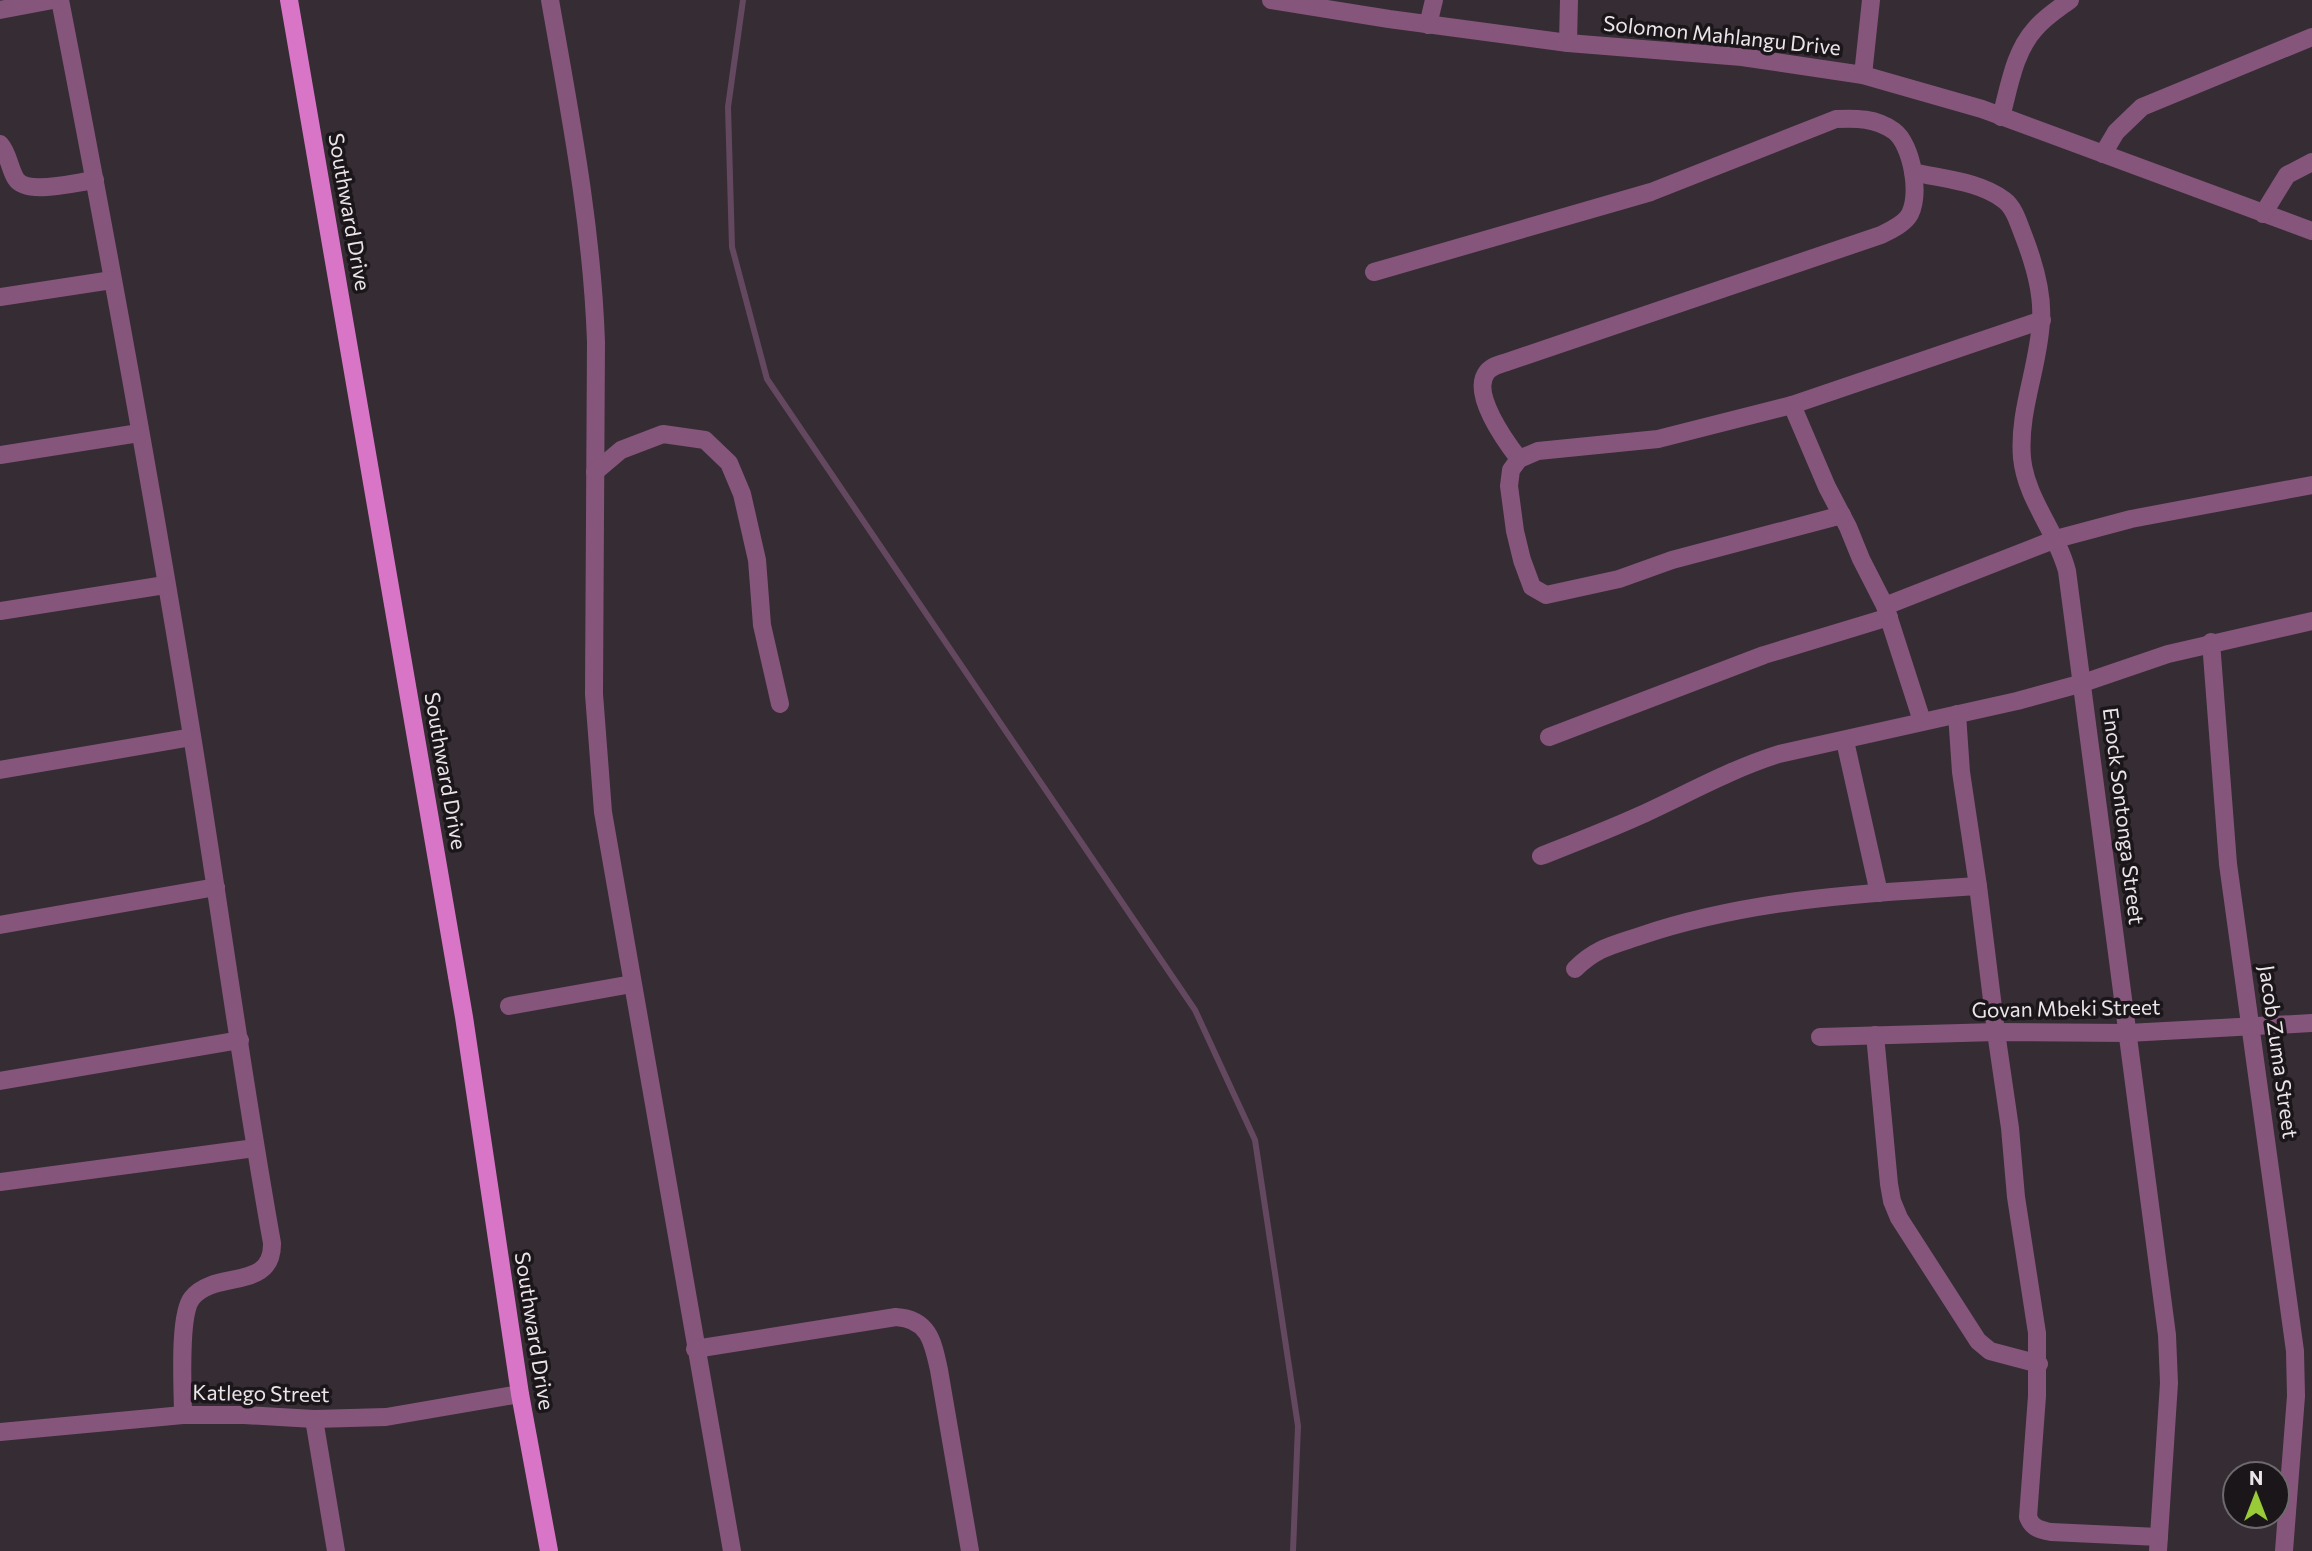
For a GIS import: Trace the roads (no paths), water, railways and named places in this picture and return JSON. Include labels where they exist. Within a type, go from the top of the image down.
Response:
[{"type":"main road","name":"Southward Drive","points":[[289,0],[464,1017],[520,1394],[549,1551]]},
{"type":"street","points":[[60,0],[95,180],[192,737],[272,1256],[267,1267],[259,1272],[203,1289],[191,1298],[184,1325],[183,1415]]},
{"type":"street","points":[[550,0],[587,216],[594,285],[594,694],[602,799],[732,1551]]},
{"type":"street","name":"Solomon Mahlangu Drive","points":[[1271,0],[1428,25],[1568,43],[1742,57],[1863,75],[1959,102],[2312,231]]},
{"type":"street","points":[[1428,25],[1434,0]]},
{"type":"street","points":[[1568,43],[1569,0]]},
{"type":"street","points":[[1863,75],[1871,0]]},
{"type":"street","points":[[2001,117],[2016,64],[2025,44],[2034,30],[2070,0]]},
{"type":"street","points":[[0,10],[44,1]]},
{"type":"street","points":[[2103,154],[2116,132],[2142,107],[2312,37]]},
{"type":"street","points":[[1374,272],[1651,192],[1836,119],[1866,119],[1883,124],[1896,132],[1906,145],[1913,172],[1914,196],[1908,218],[1881,234],[1495,366],[1487,373],[1483,382],[1484,393],[1494,421],[1519,459]]},
{"type":"street","points":[[0,144],[15,177],[27,187],[38,188],[95,180]]},
{"type":"street","points":[[2263,214],[2287,175],[2312,162]]},
{"type":"street","name":"Enock Sontonga Street","points":[[1913,172],[1985,190],[2007,202],[2014,212],[2032,259],[2039,293],[2042,320],[2022,423],[2022,460],[2038,508],[2056,539],[2067,571],[2169,1356],[2158,1544]]},
{"type":"street","points":[[0,298],[112,280]]},
{"type":"street","points":[[1842,515],[1671,560],[1619,579],[1546,595],[1532,587],[1522,560],[1509,486],[1511,470],[1519,459],[1538,451],[1658,439],[1793,405],[2042,320]]},
{"type":"street","points":[[1793,405],[1814,458],[1887,612],[1922,721]]},
{"type":"street","points":[[0,455],[139,433]]},
{"type":"street","points":[[595,472],[621,450],[663,435],[705,440],[729,463],[742,494],[757,561],[762,625],[780,704]]},
{"type":"street","points":[[1549,737],[1764,655],[1887,612],[2056,539],[2131,519],[2312,485]]},
{"type":"street","points":[[0,611],[166,585]]},
{"type":"street","points":[[1541,856],[1641,816],[1687,791],[1752,762],[2083,683],[2211,642],[2312,621]]},
{"type":"street","name":"Jacob Zuma Street","points":[[2211,642],[2228,864],[2295,1351],[2296,1396],[2284,1551]]},
{"type":"street","points":[[1957,714],[1961,772],[1979,886],[2010,1128],[2016,1197],[2035,1313],[2039,1364],[2027,1508],[2030,1523],[2039,1530],[2051,1532],[2158,1544]]},
{"type":"street","points":[[0,770],[192,737]]},
{"type":"street","points":[[1845,741],[1879,892]]},
{"type":"street","points":[[1575,969],[1589,955],[1603,948],[1678,923],[1760,906],[1879,892],[1979,886]]},
{"type":"street","points":[[0,925],[216,887]]},
{"type":"street","points":[[509,1006],[632,984]]},
{"type":"street","name":"Govan Mbeki Street","points":[[1819,1037],[1996,1032],[2128,1033],[2312,1023]]},
{"type":"street","points":[[1875,1035],[1889,1184],[1899,1218],[1978,1341],[1990,1351],[2039,1364]]},
{"type":"street","points":[[0,1081],[240,1040]]},
{"type":"street","points":[[0,1182],[255,1148]]},
{"type":"street","points":[[695,1349],[896,1317],[911,1318],[921,1324],[934,1348],[939,1370],[970,1551]]},
{"type":"street","name":"Katlego Street","points":[[0,1432],[183,1415],[314,1419],[386,1417],[520,1394]]},
{"type":"street","points":[[314,1419],[337,1551]]},
{"type":"waterway","points":[[743,0],[728,107],[732,247],[767,379],[1195,1010],[1255,1140],[1298,1426],[1293,1551]]}]
